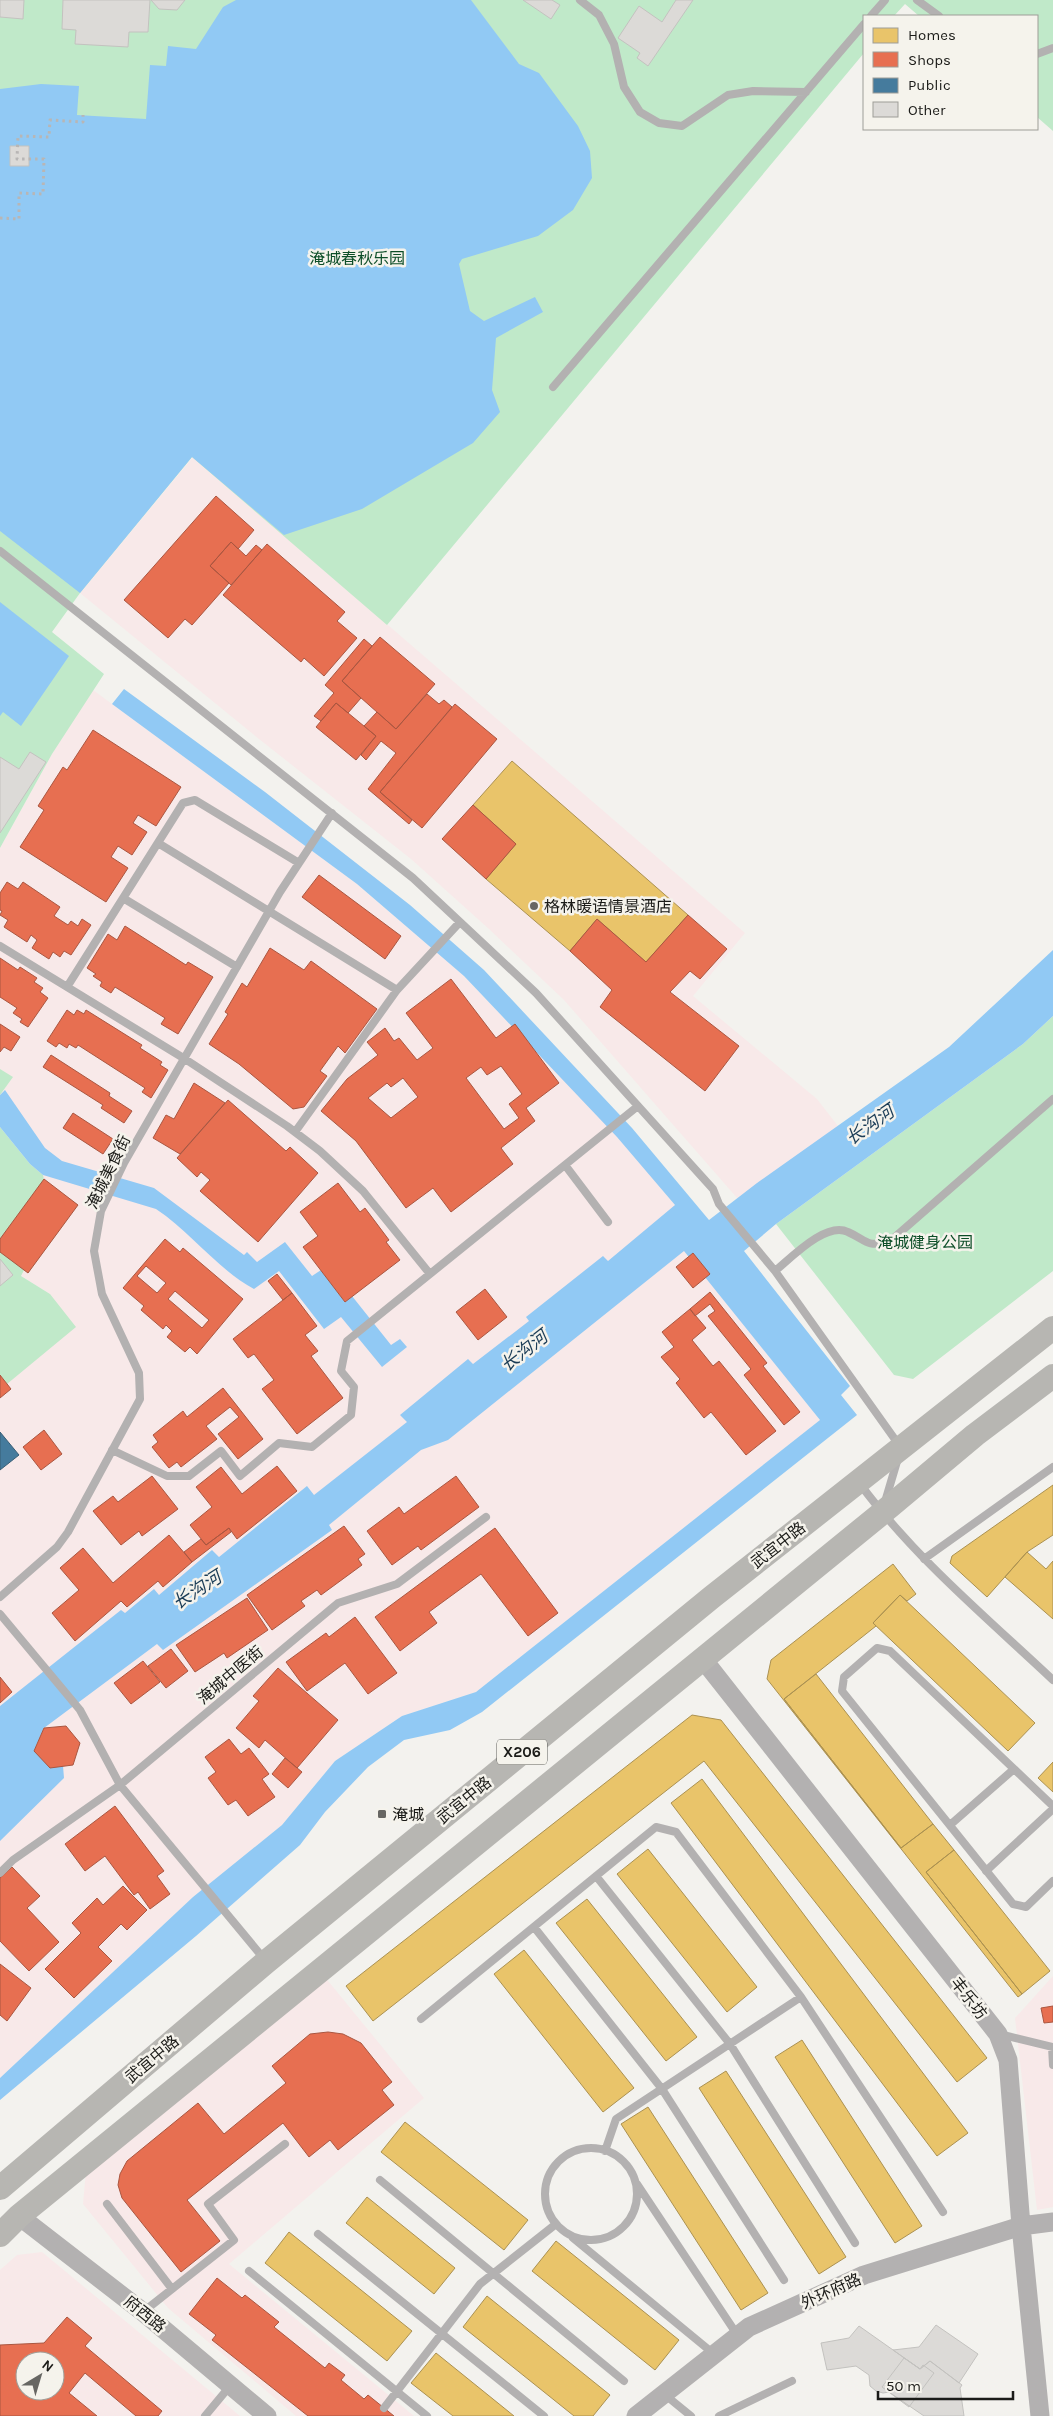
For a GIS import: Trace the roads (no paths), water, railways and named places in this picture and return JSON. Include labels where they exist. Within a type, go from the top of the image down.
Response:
[{"type":"main road","name":"武宜中路","points":[[0,2188],[266,1962],[712,1597],[1053,1328]]},
{"type":"main road","name":"X206","points":[[0,2235],[19,2216],[702,1658],[976,1435],[1053,1376]]},
{"type":"street","name":"丰乐坊","points":[[702,1658],[998,2034],[1008,2060],[1021,2226],[1040,2416]]},
{"type":"street","name":"府西路","points":[[19,2216],[143,2312],[267,2416]]},
{"type":"street","name":"外环府路","points":[[636,2416],[749,2327],[864,2275],[1021,2226],[1053,2222]]},
{"type":"lane","points":[[580,0],[599,15],[614,44],[624,87],[640,112],[659,124],[682,126],[728,95],[753,91],[806,92]]},
{"type":"lane","points":[[872,15],[884,0]]},
{"type":"lane","points":[[917,0],[938,15]]},
{"type":"lane","points":[[553,387],[863,25]]},
{"type":"lane","points":[[1038,54],[1053,48]]},
{"type":"lane","points":[[0,551],[414,878],[536,993],[713,1189],[719,1204],[775,1271],[901,1447],[882,1513]]},
{"type":"lane","points":[[67,987],[183,803],[196,800],[299,863]]},
{"type":"lane","name":"淹城美食街","points":[[0,1598],[57,1547],[68,1532],[140,1399],[139,1373],[102,1294],[94,1251],[101,1211],[124,1163],[237,967],[299,863],[332,813]]},
{"type":"lane","points":[[158,843],[397,990]]},
{"type":"lane","points":[[123,898],[237,967]]},
{"type":"lane","points":[[294,1132],[397,990],[460,922]]},
{"type":"lane","points":[[0,946],[185,1060],[294,1132],[320,1152],[362,1192],[430,1274]]},
{"type":"lane","points":[[775,1271],[824,1232],[846,1230],[869,1245],[888,1243],[1053,1099]]},
{"type":"lane","points":[[112,1450],[167,1476],[190,1476],[221,1451],[240,1476],[279,1443],[312,1447],[351,1415],[354,1387],[341,1371],[347,1341],[638,1106]]},
{"type":"lane","points":[[565,1165],[608,1222]]},
{"type":"lane","points":[[924,1559],[1053,1467]]},
{"type":"lane","points":[[858,1481],[882,1513],[924,1559],[1053,1680]]},
{"type":"lane","name":"淹城中医街","points":[[0,1872],[13,1860],[120,1785],[338,1603],[397,1584],[486,1517]]},
{"type":"lane","points":[[0,1614],[80,1710],[120,1785],[266,1962]]},
{"type":"lane","points":[[986,1871],[1053,1807],[890,1651],[877,1648],[844,1677],[842,1691],[986,1871],[1013,1904],[1026,1907],[1053,1881]]},
{"type":"lane","points":[[950,1825],[1014,1769]]},
{"type":"lane","points":[[421,2019],[656,1827],[676,1832],[801,1997],[943,2212]]},
{"type":"lane","points":[[596,1876],[730,2044],[856,2243]]},
{"type":"lane","points":[[534,1927],[662,2089],[784,2280]]},
{"type":"lane","points":[[605,2151],[616,2119],[801,1997]]},
{"type":"lane","points":[[998,2034],[1052,2047],[1053,2065]]},
{"type":"lane","points":[[143,2312],[234,2240],[208,2204],[285,2144]]},
{"type":"lane","points":[[715,2354],[556,2224],[548,2210],[545,2195],[548,2179],[555,2166],[567,2155],[581,2149],[597,2148],[612,2153],[624,2162],[635,2182],[738,2336]]},
{"type":"lane","points":[[380,2180],[624,2382]]},
{"type":"lane","points":[[567,2234],[581,2239],[596,2240],[610,2236],[622,2228],[632,2217],[637,2203],[635,2182]]},
{"type":"lane","points":[[107,2204],[172,2289]]},
{"type":"lane","points":[[384,2408],[480,2284],[556,2224]]},
{"type":"lane","points":[[318,2234],[544,2416]]},
{"type":"lane","points":[[249,2271],[427,2416]]},
{"type":"lane","points":[[719,2416],[792,2381]]},
{"type":"lane","points":[[205,2416],[230,2386]]},
{"type":"lane","points":[[664,2394],[691,2416]]},
{"type":"water","name":"淹城春秋乐园","points":[[236,0],[471,0],[519,64],[539,73],[578,126],[590,151],[592,178],[573,210],[538,236],[462,259],[459,264],[470,311],[484,321],[535,297],[543,312],[496,338],[492,390],[500,412],[473,443],[362,509],[284,535],[192,457],[80,593],[0,531],[0,89],[41,84],[79,86],[77,115],[146,119],[150,65],[166,66],[168,46],[196,49],[223,7]]},
{"type":"water","points":[[0,602],[69,656],[21,726],[3,712],[0,716]]},
{"type":"water","name":"长沟河","points":[[124,689],[265,792],[410,905],[484,970],[632,1128],[709,1220],[757,1183],[949,1047],[1053,950],[1053,1016],[1023,1044],[776,1224],[744,1251],[850,1386],[841,1395],[857,1415],[482,1712],[450,1730],[404,1740],[368,1767],[325,1812],[300,1845],[196,1936],[0,2100],[0,2078],[193,1897],[282,1825],[335,1761],[402,1716],[476,1692],[820,1420],[684,1251],[448,1440],[421,1450],[329,1525],[332,1530],[163,1650],[157,1644],[44,1728],[34,1751],[63,1766],[64,1778],[0,1841],[0,1706],[121,1610],[125,1613],[154,1589],[159,1595],[212,1550],[219,1557],[307,1486],[314,1495],[407,1422],[400,1415],[468,1359],[473,1364],[529,1321],[526,1317],[603,1256],[608,1261],[675,1205],[617,1137],[464,976],[357,884],[112,704]]},
{"type":"water","points":[[5,1090],[45,1148],[62,1161],[154,1188],[244,1255],[247,1252],[257,1262],[285,1242],[312,1276],[321,1270],[345,1302],[352,1296],[391,1345],[400,1339],[407,1347],[382,1367],[341,1317],[324,1329],[279,1271],[254,1289],[228,1271],[156,1209],[43,1175],[30,1164],[0,1127],[0,1095]]},
{"type":"place","name":"格林暖语情景酒店","points":[[534,906]]},
{"type":"place","name":"淹城","points":[[382,1814]]},
{"type":"park label","name":"淹城健身公园","points":[[925,1242]]}]
